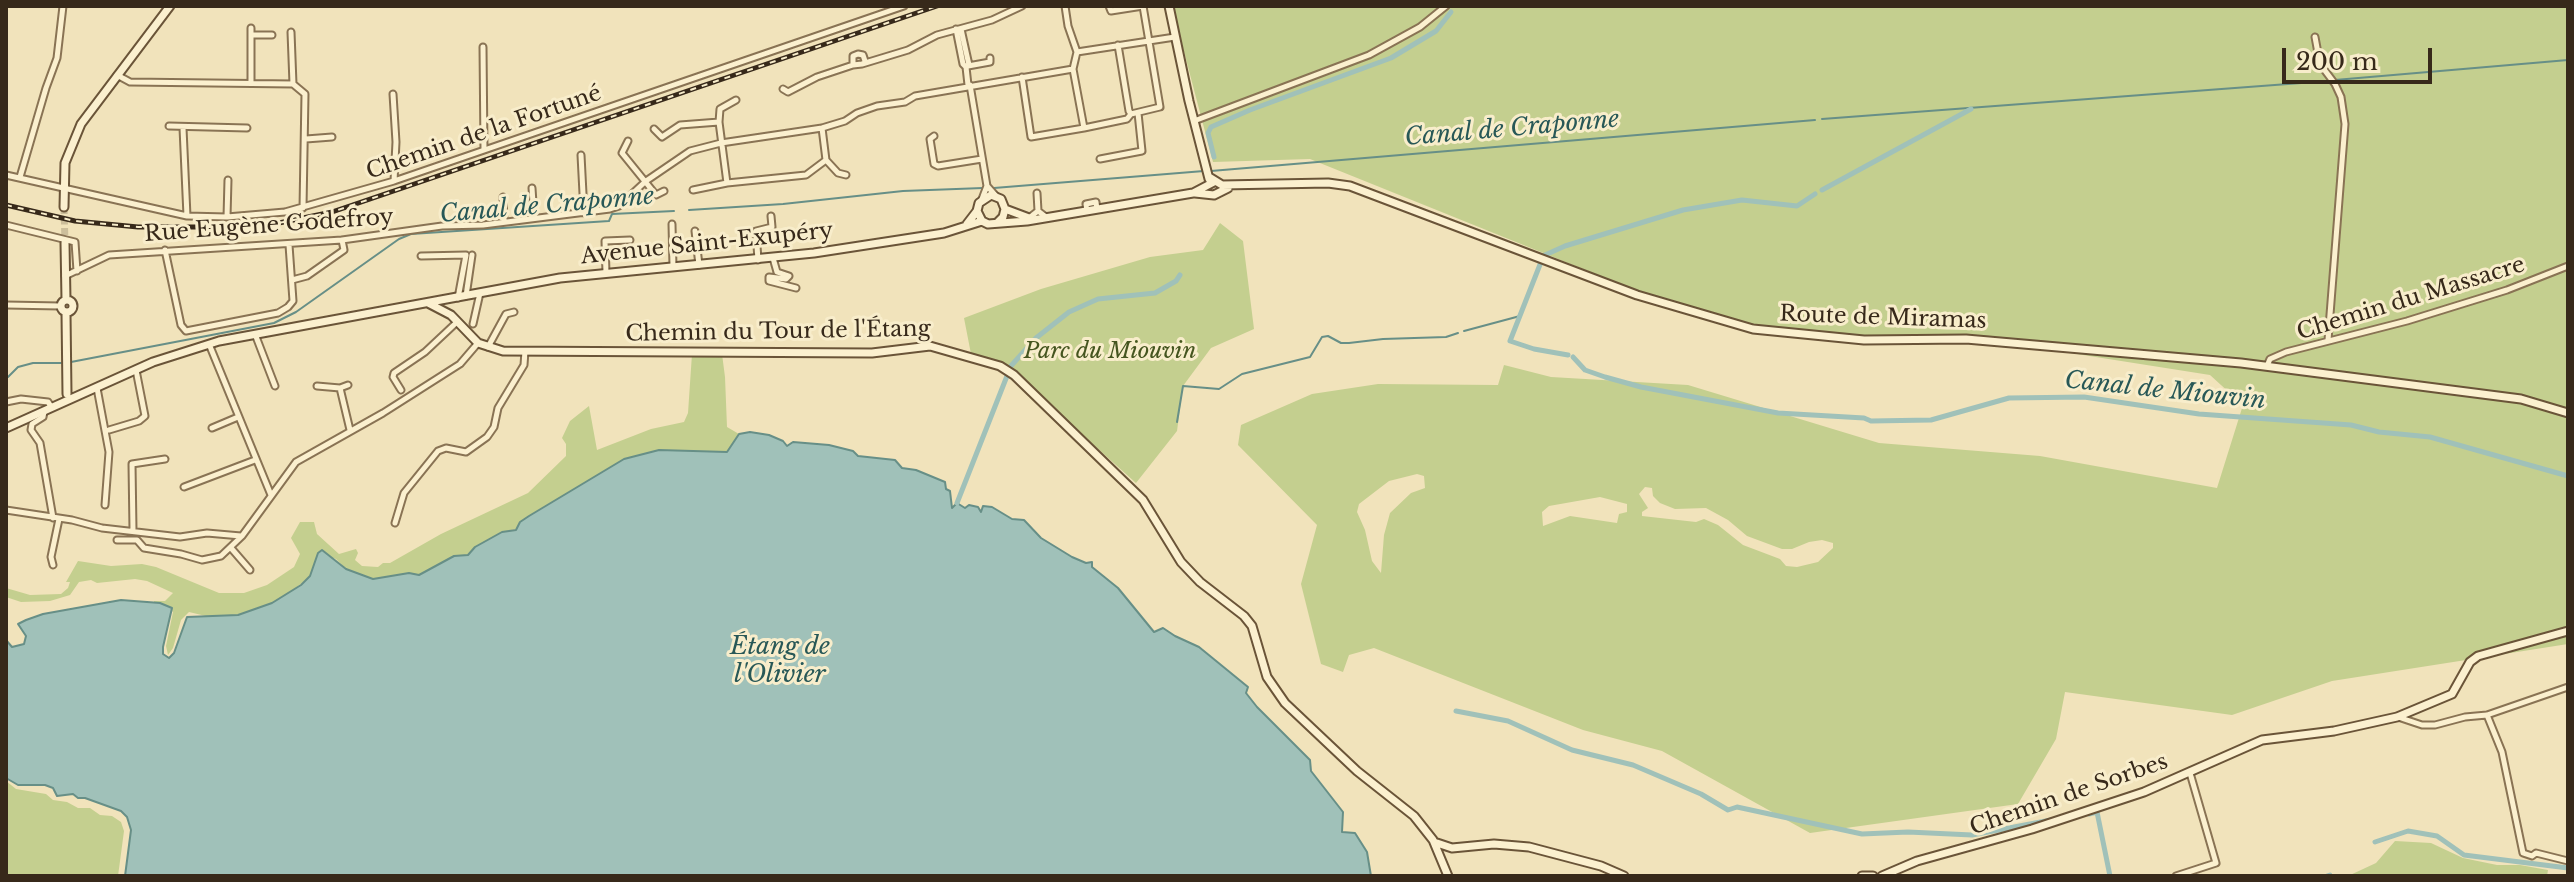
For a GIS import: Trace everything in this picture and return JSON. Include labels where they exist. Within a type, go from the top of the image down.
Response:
[{"type":"main road","points":[[64,207],[63,175],[71,145],[81,124],[170,6]]},
{"type":"main road","points":[[964,227],[982,199],[996,197],[1005,209],[1047,217],[1193,193],[1212,185],[1194,121],[1169,6]]},
{"type":"main road","name":"Route de Miramas","points":[[1212,185],[1328,183],[1350,186],[1649,300],[1753,329],[1864,340],[1944,338],[2009,342],[2267,366],[2516,398],[2568,413]]},
{"type":"main road","points":[[998,222],[1005,209]]},
{"type":"main road","points":[[977,211],[982,221],[988,224],[1034,216]]},
{"type":"main road","name":"Avenue Saint-Exupéry","points":[[96,388],[171,355],[255,334],[447,305],[480,293],[606,273],[773,258],[944,233],[982,221]]},
{"type":"main road","points":[[65,243],[67,373],[73,393]]},
{"type":"main road","name":"Chemin du Tour de l'Étang","points":[[447,305],[478,343],[488,347],[525,351],[872,353],[930,346],[1000,366],[1014,375],[1137,494],[1181,562],[1252,626],[1267,677],[1285,703],[1357,771],[1414,816],[1433,840],[1448,876]]},
{"type":"main road","points":[[6,425],[73,393],[96,388]]},
{"type":"main road","name":"Chemin de Sorbes","points":[[1882,876],[1917,861],[2126,799],[2269,738],[2334,731],[2397,717],[2452,694],[2470,662],[2478,656],[2568,631]]},
{"type":"main road","points":[[1433,840],[1440,846],[1452,848],[1494,844],[1529,847],[1601,866],[1624,876]]},
{"type":"main road","points":[[1862,876],[1873,876]]},
{"type":"street","points":[[20,177],[57,58],[63,6]]},
{"type":"street","name":"Chemin de la Fortuné","points":[[6,175],[187,216],[227,217],[303,208],[394,181],[904,6]]},
{"type":"street","points":[[783,89],[788,92],[817,77],[908,50],[937,35],[992,20],[1022,6]]},
{"type":"street","points":[[1065,6],[1077,52],[1073,69],[1084,128]]},
{"type":"street","points":[[1022,77],[1031,137],[1127,119],[1134,113],[1160,107],[1143,6],[1111,11],[1109,6]]},
{"type":"street","points":[[1194,121],[1369,55],[1420,27],[1446,6]]},
{"type":"street","points":[[251,28],[251,82]]},
{"type":"street","points":[[958,29],[987,186],[996,197]]},
{"type":"street","points":[[291,32],[293,84]]},
{"type":"street","points":[[251,35],[272,35]]},
{"type":"street","points":[[1077,52],[1175,37]]},
{"type":"street","points":[[2315,37],[2320,64],[2341,97],[2345,124],[2328,340]]},
{"type":"street","points":[[1118,45],[1129,111],[1134,113]]},
{"type":"street","points":[[483,47],[484,150]]},
{"type":"street","points":[[853,65],[853,56],[858,54],[863,55],[865,61]]},
{"type":"street","points":[[967,67],[990,62],[990,58]]},
{"type":"street","points":[[646,181],[690,151],[721,143],[822,128],[877,106],[905,102],[915,96],[1073,69]]},
{"type":"street","points":[[117,75],[130,82],[293,84],[305,94],[303,208]]},
{"type":"street","points":[[393,94],[396,142],[394,181]]},
{"type":"street","points":[[727,183],[720,109],[736,100]]},
{"type":"street","points":[[1100,159],[1142,151],[1134,113]]},
{"type":"street","points":[[654,129],[662,137],[680,125],[719,122]]},
{"type":"street","points":[[169,126],[247,128]]},
{"type":"street","points":[[183,128],[187,216]]},
{"type":"street","points":[[822,128],[826,160],[838,173],[846,175]]},
{"type":"street","points":[[934,136],[930,139],[934,164],[938,166],[982,159]]},
{"type":"street","points":[[306,139],[332,137]]},
{"type":"street","points":[[628,141],[622,153],[656,195],[664,191]]},
{"type":"street","points":[[581,155],[584,213]]},
{"type":"street","points":[[693,190],[727,183],[806,175],[826,160]]},
{"type":"street","points":[[227,217],[228,180]]},
{"type":"street","name":"Rue Eugène Godefroy","points":[[65,276],[109,255],[289,245],[610,209],[619,206],[646,181]]},
{"type":"street","points":[[982,199],[987,186]]},
{"type":"street","points":[[532,188],[534,218]]},
{"type":"street","points":[[1034,216],[1037,193]]},
{"type":"street","points":[[503,197],[504,222]]},
{"type":"street","points":[[758,260],[756,231],[772,227],[771,216]]},
{"type":"street","points":[[672,224],[673,267]]},
{"type":"street","points":[[6,225],[75,242],[77,271]]},
{"type":"street","points":[[695,231],[699,265]]},
{"type":"street","points":[[291,280],[307,276],[344,250],[342,240]]},
{"type":"street","points":[[606,273],[605,241],[630,240]]},
{"type":"street","points":[[165,250],[181,325],[186,331],[278,313],[293,301],[289,245]]},
{"type":"street","points":[[421,256],[466,255],[447,305]]},
{"type":"street","points":[[401,390],[393,377],[394,373],[425,352],[472,255]]},
{"type":"street","points":[[773,258],[777,272],[789,276],[786,279],[769,277],[769,281],[796,288]]},
{"type":"street","name":"Chemin du Massacre","points":[[2267,366],[2270,359],[2278,355],[2407,321],[2507,290],[2568,266]]},
{"type":"street","points":[[473,324],[480,293]]},
{"type":"street","points":[[6,305],[64,306]]},
{"type":"street","points":[[488,347],[506,314],[514,312]]},
{"type":"street","points":[[255,334],[275,386]]},
{"type":"street","points":[[117,540],[137,540],[144,548],[202,560],[221,556],[242,536],[296,462],[460,364],[478,343]]},
{"type":"street","points":[[209,344],[271,495]]},
{"type":"street","points":[[395,523],[404,493],[438,451],[446,448],[466,452],[487,437],[494,427],[498,408],[524,365],[525,351]]},
{"type":"street","points":[[109,430],[139,421],[145,416],[136,370]]},
{"type":"street","points":[[317,386],[340,388],[348,385]]},
{"type":"street","points":[[96,388],[109,452],[105,505]]},
{"type":"street","points":[[340,388],[350,430]]},
{"type":"street","points":[[6,402],[21,399],[48,402],[43,417],[31,426],[40,443],[56,519],[51,557],[53,565]]},
{"type":"street","points":[[212,428],[238,417]]},
{"type":"street","points":[[133,530],[132,464],[165,459]]},
{"type":"street","points":[[184,487],[255,460]]},
{"type":"street","points":[[6,510],[102,528],[180,537],[207,533],[242,536]]},
{"type":"street","points":[[231,548],[250,570]]},
{"type":"street","points":[[2397,717],[2429,726],[2487,715],[2568,687]]},
{"type":"street","points":[[2487,715],[2502,752],[2523,853],[2568,861]]},
{"type":"street","points":[[2176,876],[2216,863],[2190,773]]},
{"type":"green space","points":[[1172,6],[2568,6],[2568,644],[2332,681],[2232,715],[2065,692],[2056,739],[2018,804],[1810,833],[1662,751],[1583,730],[1374,648],[1349,655],[1343,672],[1321,664],[1301,584],[1317,525],[1238,445],[1241,425],[1312,394],[1378,384],[1498,385],[1504,365],[1551,377],[1688,385],[1879,443],[2040,456],[2217,488],[2243,405],[2210,375],[2045,349],[1722,325],[1310,159],[1213,162]],"holes":[[[1417,474],[1424,476],[1425,488],[1411,493],[1390,513],[1384,535],[1381,573],[1372,561],[1357,512],[1359,504],[1389,481]],[[1645,487],[1652,488],[1653,496],[1660,503],[1675,509],[1706,508],[1728,520],[1747,536],[1782,549],[1822,540],[1833,543],[1833,548],[1818,562],[1786,566],[1780,559],[1743,545],[1718,525],[1704,519],[1696,522],[1642,516],[1648,508],[1639,494]],[[1600,497],[1627,504],[1627,512],[1619,514],[1617,523],[1570,516],[1543,526],[1542,512],[1549,506]]]},
{"type":"green space","name":"Parc du Miouvin","points":[[1220,223],[1243,241],[1254,329],[1211,348],[1183,386],[1177,431],[1136,483],[1009,369],[971,354],[964,318],[1041,289],[1150,257],[1203,250]]},
{"type":"green space","points":[[692,354],[722,354],[727,427],[739,434],[729,451],[694,451],[624,459],[529,516],[516,529],[502,532],[475,547],[468,555],[460,555],[423,574],[373,579],[346,569],[336,559],[318,553],[310,576],[272,603],[238,615],[210,617],[189,612],[181,620],[168,655],[166,646],[173,612],[166,605],[154,604],[154,601],[165,601],[173,593],[147,581],[79,582],[70,595],[50,601],[21,602],[6,597],[6,588],[30,595],[61,594],[68,588],[70,582],[66,582],[78,561],[111,566],[142,564],[219,593],[244,593],[267,585],[294,567],[300,554],[291,538],[300,522],[314,522],[317,534],[339,554],[356,549],[355,560],[362,566],[378,567],[390,563],[441,534],[528,493],[566,456],[566,444],[562,438],[570,421],[589,406],[597,450],[651,429],[684,422],[688,413]]},
{"type":"green space","points":[[6,781],[16,789],[46,794],[53,800],[78,808],[90,808],[121,822],[124,831],[118,876],[6,876]]},
{"type":"green space","points":[[2395,841],[2431,843],[2463,858],[2548,870],[2547,876],[2348,876],[2376,863]]},
{"type":"water","name":"Étang de l'Olivier","points":[[739,434],[769,435],[787,446],[793,442],[829,445],[853,451],[858,456],[895,460],[902,468],[916,470],[945,482],[946,489],[950,491],[952,508],[957,503],[965,508],[969,505],[978,507],[981,512],[983,506],[992,507],[1012,519],[1024,520],[1041,538],[1072,557],[1086,563],[1092,562],[1092,567],[1118,588],[1154,632],[1163,628],[1199,647],[1248,687],[1246,693],[1257,707],[1310,760],[1311,771],[1343,812],[1342,832],[1355,833],[1367,852],[1371,876],[125,876],[131,830],[127,817],[121,811],[73,794],[57,796],[53,788],[45,785],[18,785],[6,778],[6,640],[12,647],[24,644],[26,636],[18,624],[26,620],[121,600],[160,603],[172,608],[163,647],[163,654],[169,658],[174,653],[187,617],[238,615],[272,603],[310,576],[322,550],[346,569],[373,579],[409,573],[419,575],[454,556],[468,555],[475,547],[502,532],[516,530],[520,522],[529,516],[624,459],[659,450],[727,452]]},
{"type":"waterway","points":[[1214,157],[1208,133],[1211,127],[1391,58],[1436,31],[1451,12]]},
{"type":"waterway","name":"Canal de Craponne","points":[[2335,80],[2568,60]]},
{"type":"waterway","name":"Canal de Craponne","points":[[1822,119],[2328,81]]},
{"type":"waterway","points":[[1822,190],[1971,109]]},
{"type":"waterway","name":"Canal de Craponne","points":[[1211,171],[1815,120]]},
{"type":"waterway","name":"Canal de Craponne","points":[[994,188],[1204,171]]},
{"type":"waterway","name":"Canal de Craponne","points":[[689,210],[903,191],[983,188]]},
{"type":"waterway","points":[[1545,255],[1683,210],[1742,200],[1797,206],[1815,194]]},
{"type":"waterway","name":"Canal de Craponne","points":[[71,362],[274,323],[296,312],[399,239],[411,234],[609,221],[612,214],[674,211]]},
{"type":"waterway","name":"Canal de Miouvin","points":[[1541,262],[1510,341],[1568,355]]},
{"type":"waterway","points":[[1010,367],[1036,338],[1069,312],[1098,299],[1155,293],[1176,281],[1180,275]]},
{"type":"waterway","points":[[1464,331],[1520,316]]},
{"type":"waterway","points":[[1177,422],[1183,386],[1219,389],[1242,374],[1310,357],[1322,337],[1349,343],[1446,337],[1458,333]]},
{"type":"waterway","name":"Canal de Miouvin","points":[[1573,357],[1585,370],[1641,387],[1778,413],[1871,421],[1931,420],[2009,398],[2084,397],[2199,414],[2351,425],[2379,432],[2430,437],[2568,476]]},
{"type":"waterway","name":"Canal de Craponne","points":[[8,377],[18,367],[33,363],[61,363]]},
{"type":"waterway","points":[[957,503],[1007,376]]},
{"type":"waterway","points":[[1456,711],[1508,721],[1572,750],[1633,765],[1701,794],[1728,810],[1737,807],[1862,834],[1908,832],[1972,835],[2051,820]]},
{"type":"waterway","points":[[2089,814],[2097,812],[2110,876]]},
{"type":"waterway","points":[[2375,842],[2408,831],[2437,836],[2464,855],[2568,868]]},
{"type":"tunnel","points":[[64,207],[65,243]]},
{"type":"railway","points":[[6,205],[75,221],[138,227],[274,224],[332,212],[937,6]]}]
